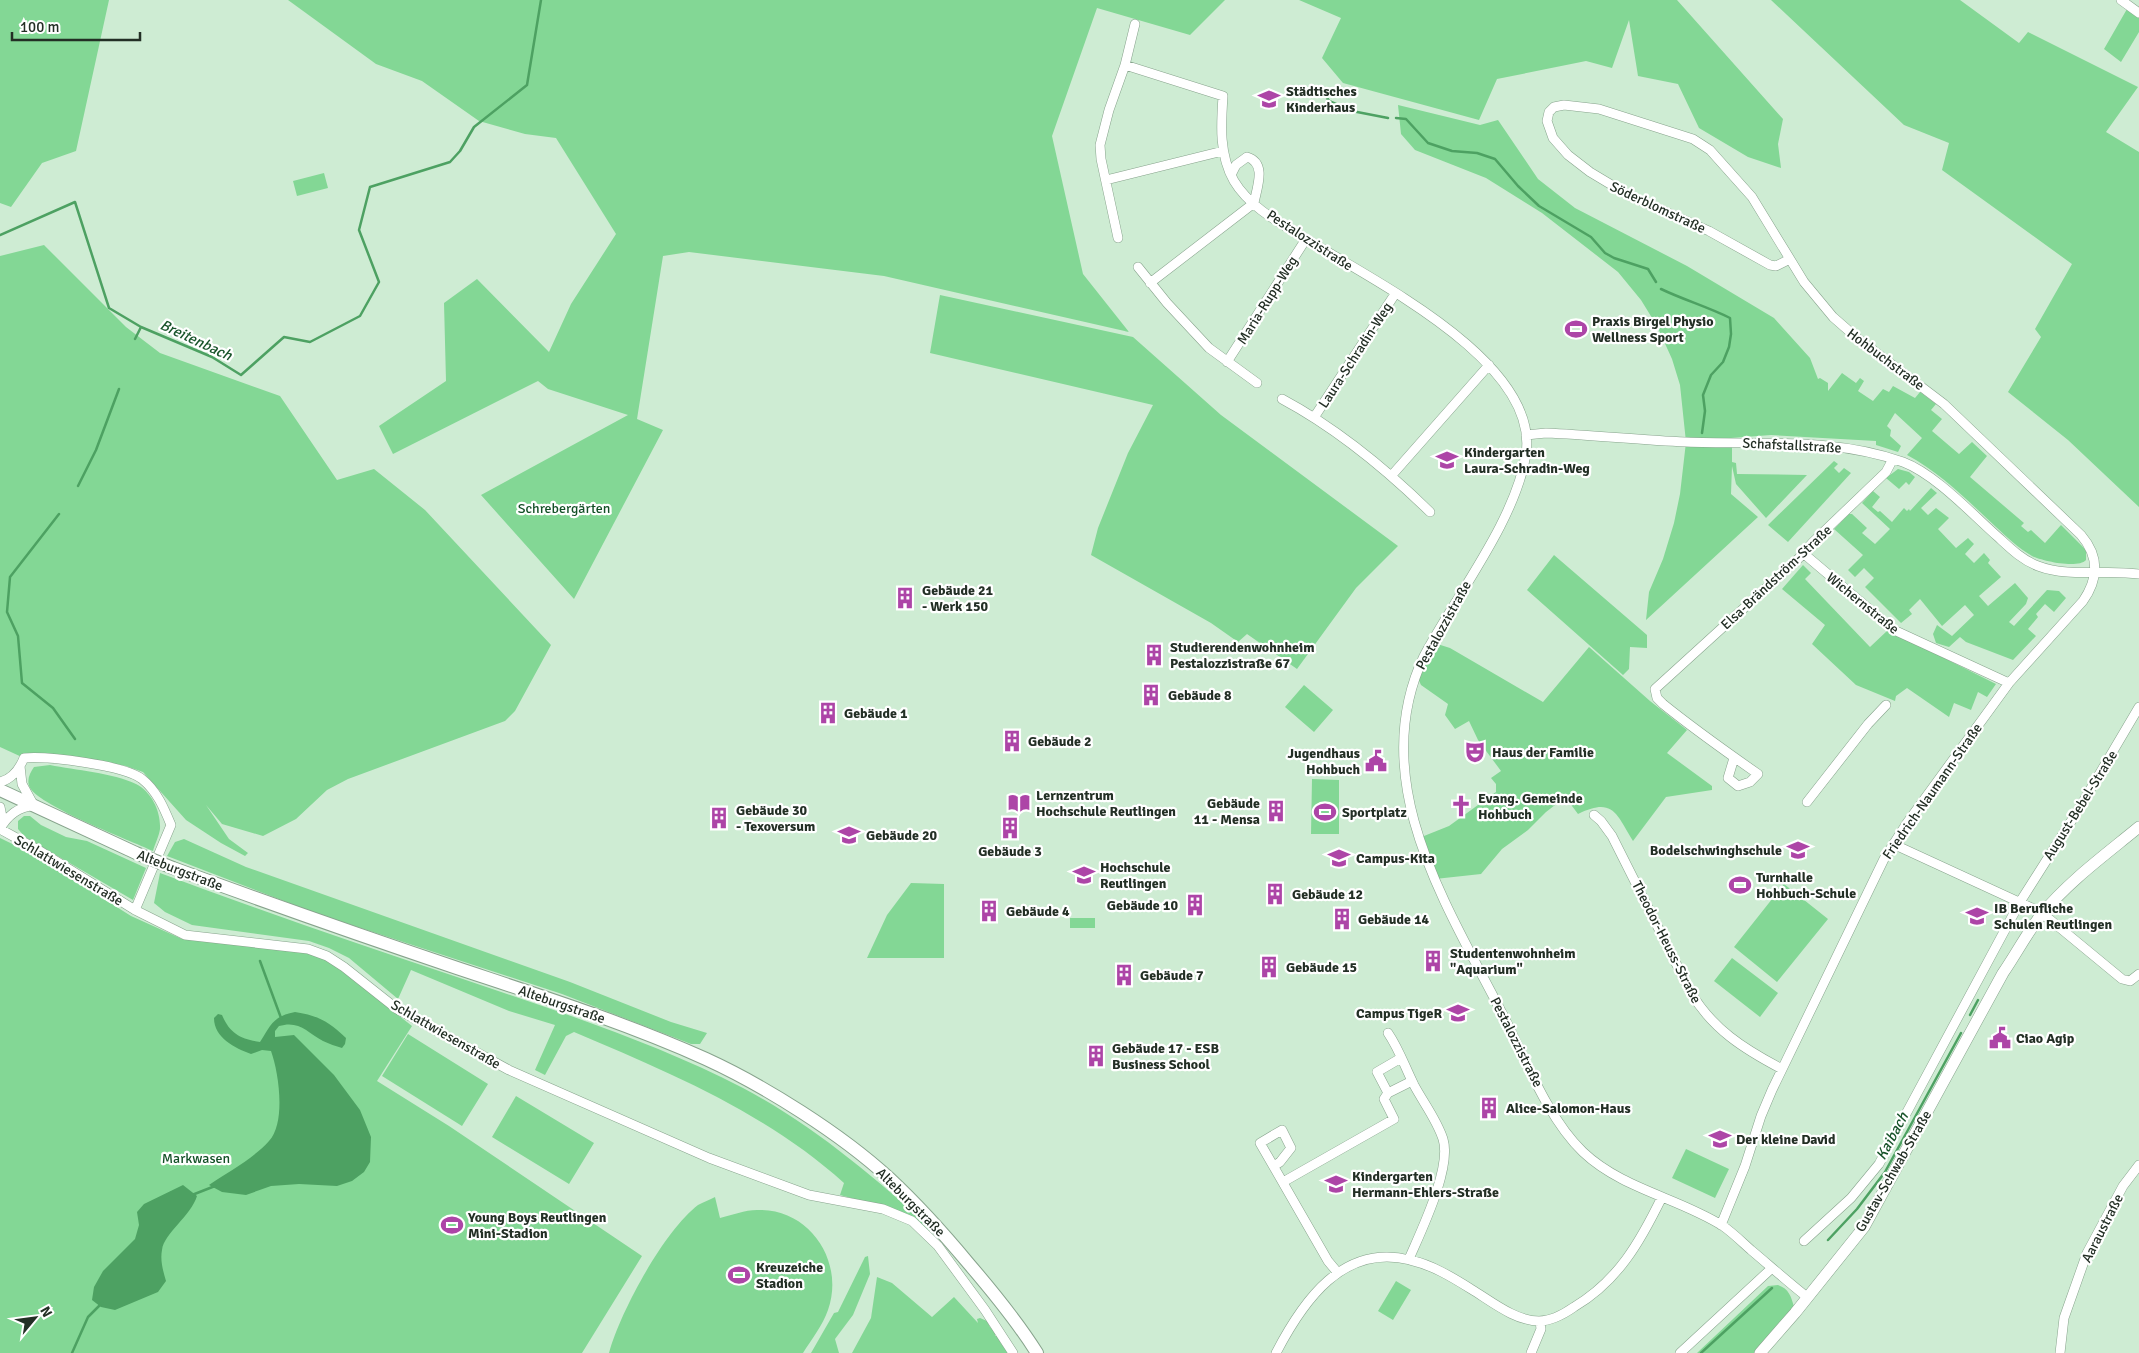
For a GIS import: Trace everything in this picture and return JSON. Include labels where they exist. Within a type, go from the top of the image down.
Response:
[{"type":"main road","name":"Alteburgstraße","points":[[0,790],[136,853],[173,868],[312,919],[594,1015],[695,1054],[751,1082],[832,1133],[888,1177],[931,1219],[983,1280],[1037,1353]]},
{"type":"street","points":[[2121,0],[2139,13]]},
{"type":"street","points":[[1118,238],[1100,144],[1109,110],[1125,65],[1135,24]]},
{"type":"street","name":"Pestalozzistraße","points":[[1125,65],[1222,96],[1223,151],[1235,183],[1254,203],[1279,223],[1395,294],[1457,335],[1501,378],[1519,406],[1526,435],[1525,460],[1505,514],[1428,649],[1416,674],[1407,703],[1404,724],[1404,766],[1415,825],[1438,887],[1555,1117],[1568,1136],[1592,1160],[1616,1175],[1721,1225],[1807,1297]]},
{"type":"street","name":"Söderblomstraße","points":[[1685,136],[1581,105],[1556,106],[1551,109],[1547,118],[1550,133],[1558,145],[1585,168],[1616,188],[1714,233],[1770,265],[1776,266],[1790,260]]},
{"type":"street","name":"Hohbuchstraße","points":[[1685,136],[1710,150],[1752,197],[1804,282],[1833,317],[1944,404],[2081,535],[2092,552],[2095,572]]},
{"type":"street","points":[[1106,180],[1223,151]]},
{"type":"street","name":"Pestalozzistraße","points":[[1231,175],[1241,159],[1246,157],[1253,159],[1259,167],[1254,203]]},
{"type":"street","points":[[1150,283],[1254,203]]},
{"type":"street","name":"Maria-Rupp-Weg","points":[[1228,362],[1306,239]]},
{"type":"street","points":[[1138,267],[1150,283],[1209,348],[1257,383]]},
{"type":"street","name":"Laura-Schradin-Weg","points":[[1314,416],[1395,294]]},
{"type":"street","points":[[1392,475],[1489,365]]},
{"type":"street","name":"Laura-Schradin-Weg","points":[[1282,399],[1314,416],[1392,475],[1430,512]]},
{"type":"street","name":"Schafstallstraße","points":[[1526,435],[1546,433],[1686,442],[1810,444],[1859,450],[1910,465],[1932,479],[2010,548],[2031,563],[2054,570],[2119,571],[2139,574]]},
{"type":"street","name":"Elsa-Brändström-Straße","points":[[1734,758],[1663,704],[1654,691],[1660,683],[1803,553],[1886,472],[1893,459]]},
{"type":"street","name":"Wichernstraße","points":[[1803,553],[1894,630],[2008,683]]},
{"type":"street","name":"Friedrich-Naumann-Straße","points":[[1721,1225],[1745,1166],[1761,1116],[1782,1069],[1875,877],[1893,844],[2008,683],[2083,601],[2091,588],[2095,572]]},
{"type":"street","points":[[1807,802],[1868,724],[1886,705]]},
{"type":"street","name":"August-Bebel-Straße","points":[[2020,902],[2077,812],[2139,707]]},
{"type":"street","points":[[0,782],[9,778],[20,766],[24,758],[42,757],[118,769],[141,778],[154,791],[165,808],[171,825],[135,910]]},
{"type":"street","points":[[1,827],[18,809],[34,806],[23,788],[20,766]]},
{"type":"street","points":[[0,808],[1,827]]},
{"type":"street","name":"Theodor-Heuss-Straße","points":[[1594,816],[1607,828],[1615,841],[1690,991],[1703,1010],[1720,1030],[1735,1042],[1782,1069]]},
{"type":"street","name":"Schlattwiesenstraße","points":[[1,827],[135,910],[185,935],[308,949],[327,956],[397,1009],[509,1070],[709,1158],[809,1195],[883,1209],[912,1221],[938,1246],[985,1310],[1013,1353]]},
{"type":"street","name":"Gustav-Schwab-Straße","points":[[1760,1353],[1864,1227],[2004,973],[2042,915],[2074,879],[2139,827]]},
{"type":"street","points":[[1893,844],[2020,902],[2048,918],[2122,979],[2130,980],[2139,974]]},
{"type":"street","name":"Gustav-Schwab-Straße","points":[[1804,1241],[1851,1198],[1879,1164],[1959,1019],[2020,902]]},
{"type":"street","points":[[1959,1019],[1975,1027]]},
{"type":"street","points":[[1388,1033],[1398,1047],[1412,1081],[1441,1134],[1444,1153],[1440,1176],[1427,1216],[1409,1259]]},
{"type":"street","points":[[1388,1093],[1377,1072],[1401,1058]]},
{"type":"street","points":[[1282,1182],[1394,1119],[1384,1099],[1388,1093],[1412,1081]]},
{"type":"street","name":"Aaraustraße","points":[[2060,1353],[2064,1318],[2087,1253],[2124,1186],[2139,1165]]},
{"type":"street","points":[[1274,1166],[1328,1261],[1338,1272]]},
{"type":"street","points":[[1276,1353],[1289,1329],[1309,1300],[1338,1272],[1366,1259],[1395,1257],[1409,1259],[1438,1270],[1509,1312],[1529,1320],[1540,1321],[1567,1312],[1611,1279],[1637,1246],[1662,1197]]},
{"type":"street","points":[[1680,1353],[1772,1268]]},
{"type":"street","points":[[1531,1353],[1541,1330],[1540,1321]]},
{"type":"green space","points":[[0,0],[109,0],[76,151],[42,163],[11,207],[0,203]]},
{"type":"green space","name":"Schrebergärten","points":[[288,0],[1225,0],[1190,35],[1097,8],[1052,136],[1083,274],[1129,332],[884,276],[689,252],[663,256],[637,419],[663,430],[574,599],[481,495],[628,415],[548,389],[538,381],[393,454],[379,426],[446,381],[444,303],[477,279],[549,352],[571,304],[616,234],[556,138],[525,134],[479,121],[422,81],[376,64]]},
{"type":"green space","points":[[1299,0],[1677,0],[1783,119],[1778,144],[1781,168],[1748,157],[1699,128],[1678,84],[1638,76],[1629,20],[1612,68],[1586,61],[1497,79],[1479,120],[1343,83],[1322,58],[1341,18]]},
{"type":"green space","points":[[1771,0],[1960,0],[2019,43],[2028,32],[2138,87],[2106,132],[2139,152],[2139,507],[2068,440],[2008,392],[2041,337],[2035,329],[2072,264],[1942,170],[1949,143],[1904,125]]},
{"type":"green space","points":[[2127,9],[2139,18],[2139,32],[2121,62],[2104,49]]},
{"type":"green space","points":[[1398,105],[1480,125],[1498,120],[1538,179],[1575,208],[1687,266],[1774,318],[1810,358],[1818,379],[1820,378],[1828,383],[1828,391],[1842,373],[1856,383],[1860,378],[1864,381],[1858,391],[1873,401],[1883,389],[1889,392],[1893,386],[1915,398],[1920,392],[1936,404],[1931,410],[1942,419],[1932,431],[1959,454],[1972,442],[1987,456],[1970,477],[2024,523],[2021,526],[2028,532],[2031,530],[2045,543],[2061,525],[2086,550],[2086,560],[2076,564],[2051,562],[2032,556],[2017,546],[1943,479],[1907,455],[1922,438],[1895,413],[1887,426],[1891,430],[1890,436],[1901,446],[1898,452],[1876,445],[1876,441],[1771,435],[1691,441],[1732,445],[1732,462],[1736,463],[1737,474],[1807,475],[1766,518],[1736,484],[1732,466],[1731,494],[1758,517],[1646,620],[1649,592],[1663,559],[1674,523],[1680,494],[1686,442],[1680,385],[1672,359],[1657,326],[1641,300],[1618,272],[1542,213],[1486,178],[1415,150],[1401,134]]},
{"type":"green space","points":[[324,173],[328,188],[297,196],[293,181]]},
{"type":"green space","points":[[44,245],[126,327],[160,353],[280,396],[337,480],[374,469],[425,510],[551,645],[515,711],[505,721],[348,779],[327,790],[296,819],[263,836],[222,824],[206,805],[229,839],[248,853],[245,856],[186,820],[143,772],[126,766],[83,758],[24,758],[0,747],[0,256]]},
{"type":"green space","points":[[940,295],[1133,337],[1221,415],[1398,546],[1356,588],[1297,669],[1247,634],[1238,642],[1211,623],[1091,555],[1098,528],[1128,453],[1153,405],[930,353]]},
{"type":"green space","points":[[1834,461],[1838,464],[1834,468],[1839,473],[1844,468],[1851,473],[1788,542],[1768,525]]},
{"type":"green space","points":[[1898,469],[1909,472],[1915,477],[1909,485],[1906,482],[1899,489],[1886,478]]},
{"type":"green space","points":[[1931,488],[1937,493],[1921,508],[1928,515],[1936,508],[1949,518],[1938,529],[1956,548],[1968,538],[1974,544],[1965,554],[1974,563],[1984,553],[1990,560],[1988,563],[2001,577],[1979,596],[1988,606],[2015,583],[2028,598],[2026,604],[2009,622],[2014,626],[2047,590],[2059,591],[2066,598],[2054,612],[2045,604],[2036,614],[2038,617],[2028,629],[2036,636],[2013,660],[1966,642],[1960,637],[1949,647],[1936,643],[1933,634],[1937,625],[1952,636],[1974,615],[1965,605],[1942,626],[1920,599],[1909,610],[1912,614],[1901,623],[1865,587],[1874,578],[1864,568],[1855,577],[1848,570],[1863,555],[1834,529],[1849,514],[1852,514],[1867,528],[1862,533],[1875,544],[1890,529],[1862,503],[1873,491],[1880,497],[1872,507],[1878,512],[1880,511],[1892,522],[1904,508],[1910,511]]},
{"type":"green space","points":[[1554,555],[1647,635],[1647,648],[1630,647],[1629,669],[1623,675],[1527,590]]},
{"type":"green space","points":[[1803,565],[1811,573],[1805,579],[1870,647],[1888,630],[1996,684],[1987,697],[1978,692],[1971,710],[1954,703],[1949,717],[1907,688],[1896,696],[1895,701],[1856,685],[1812,644],[1825,625],[1782,589]]},
{"type":"green space","points":[[1431,642],[1450,648],[1543,702],[1589,647],[1650,701],[1687,730],[1667,753],[1712,786],[1712,790],[1666,797],[1633,841],[1612,811],[1599,807],[1578,814],[1569,802],[1559,802],[1528,830],[1502,849],[1481,874],[1435,879],[1419,838],[1449,826],[1496,792],[1496,784],[1491,778],[1501,771],[1478,740],[1469,721],[1455,729],[1445,715],[1448,704],[1421,685],[1416,674]]},
{"type":"green space","points":[[1304,685],[1333,710],[1314,732],[1285,707]]},
{"type":"green space","points":[[50,765],[94,772],[127,780],[147,792],[157,809],[160,823],[159,834],[153,851],[68,813],[38,796],[30,788],[28,779],[34,767]]},
{"type":"green space","name":"Sportplatz","points":[[1312,779],[1339,780],[1339,834],[1311,834]]},
{"type":"green space","points":[[24,816],[30,816],[41,825],[66,837],[87,841],[146,868],[133,900],[25,837],[18,829],[18,821]]},
{"type":"green space","name":"Markwasen","points":[[0,838],[31,853],[131,916],[182,939],[306,953],[325,959],[412,1026],[377,1081],[449,1126],[642,1256],[582,1353],[0,1353]]},
{"type":"green space","points":[[184,839],[246,867],[570,982],[671,1022],[707,1033],[700,1044],[691,1044],[562,994],[315,913],[167,856],[175,842]]},
{"type":"green space","points":[[160,873],[602,1027],[709,1071],[743,1088],[794,1118],[842,1152],[932,1229],[927,1234],[884,1207],[840,1195],[844,1183],[814,1158],[750,1115],[680,1079],[574,1032],[566,1036],[545,1075],[535,1070],[555,1025],[509,1011],[411,970],[398,999],[349,958],[329,948],[309,941],[192,925],[165,912],[154,903]]},
{"type":"green space","points":[[911,883],[944,884],[944,958],[867,958],[887,915]]},
{"type":"green space","points":[[1784,884],[1828,919],[1777,982],[1734,947]]},
{"type":"green space","points":[[1070,918],[1095,918],[1095,928],[1070,928]]},
{"type":"green space","points":[[1732,958],[1778,993],[1760,1017],[1714,981]]},
{"type":"green space","points":[[408,1034],[488,1084],[462,1126],[382,1076]]},
{"type":"green space","points":[[516,1096],[594,1143],[569,1184],[492,1137]]},
{"type":"green space","points":[[1686,1149],[1729,1169],[1715,1198],[1672,1178]]},
{"type":"green space","name":"Kreuzeiche Stadion","points":[[715,1197],[720,1218],[752,1210],[776,1212],[793,1218],[807,1228],[819,1241],[827,1257],[832,1274],[832,1292],[826,1316],[803,1353],[609,1353],[633,1295],[658,1252],[685,1217],[698,1205]]},
{"type":"green space","points":[[868,1256],[870,1274],[853,1315],[835,1339],[839,1353],[811,1353],[834,1313],[838,1312],[865,1257]]},
{"type":"green space","points":[[877,1277],[892,1283],[932,1317],[954,1297],[978,1323],[977,1319],[980,1318],[987,1321],[995,1331],[995,1336],[999,1336],[1000,1342],[1008,1353],[852,1353],[871,1318]]},
{"type":"green space","points":[[1396,1281],[1411,1290],[1393,1320],[1378,1311]]},
{"type":"green space","points":[[1778,1285],[1789,1293],[1794,1307],[1754,1353],[1697,1353],[1768,1286]]},
{"type":"shaded area","points":[[295,1012],[311,1015],[323,1020],[346,1038],[342,1048],[323,1041],[297,1026],[279,1026],[275,1031],[275,1037],[294,1035],[334,1075],[360,1110],[371,1137],[370,1162],[364,1172],[352,1181],[337,1186],[299,1184],[271,1186],[246,1195],[222,1192],[209,1185],[263,1148],[269,1141],[278,1122],[279,1098],[271,1051],[262,1050],[251,1054],[238,1049],[221,1037],[214,1018],[218,1014],[222,1015],[229,1027],[237,1035],[260,1042],[273,1022],[282,1016]]},
{"type":"shaded area","points":[[183,1185],[197,1196],[164,1244],[161,1258],[166,1281],[158,1292],[115,1310],[101,1307],[92,1300],[94,1287],[103,1271],[135,1239],[139,1225],[137,1212],[144,1204]]},
{"type":"waterway","name":"Breitenbach","points":[[0,235],[75,202],[109,308],[141,327],[212,357],[241,375],[284,337],[310,342],[360,316],[379,282],[359,230],[370,187],[450,162],[460,151],[474,127],[527,85],[541,0]]},
{"type":"waterway","points":[[1322,90],[1329,101],[1352,111],[1388,118]]},
{"type":"waterway","points":[[1396,118],[1406,119],[1428,143],[1452,151],[1477,153],[1495,159],[1518,186],[1539,206],[1591,237],[1605,253],[1614,258],[1648,269],[1656,282]]},
{"type":"waterway","points":[[1661,289],[1730,318],[1731,334],[1729,347],[1723,362],[1711,375],[1703,395],[1705,411],[1702,433]]},
{"type":"waterway","points":[[135,339],[141,327]]},
{"type":"waterway","points":[[78,486],[96,450],[119,389]]},
{"type":"waterway","points":[[59,514],[10,577],[7,612],[18,636],[22,683],[53,708],[75,739]]},
{"type":"waterway","points":[[260,961],[281,1018]]},
{"type":"waterway","name":"Kaibach","points":[[1970,1015],[1978,1000]]},
{"type":"waterway","name":"Kaibach","points":[[1828,1240],[1857,1209],[1885,1172],[1961,1033]]},
{"type":"waterway","points":[[192,1195],[215,1186]]},
{"type":"waterway","name":"Kaibach","points":[[1701,1353],[1772,1288]]},
{"type":"waterway","points":[[72,1353],[88,1317],[102,1303]]},
{"type":"place","name":"Städtisches Kinderhaus","points":[[1269,99]]},
{"type":"place","name":"Praxis Birgel Physio Wellness Sport","points":[[1576,329]]},
{"type":"place","name":"Kindergarten Laura-Schradin-Weg","points":[[1447,460]]},
{"type":"place","name":"Gebäude 21 - Werk 150","points":[[905,598]]},
{"type":"place","name":"Studierendenwohnheim Pestalozzistraße 67","points":[[1154,655]]},
{"type":"place","name":"Gebäude 8","points":[[1151,695]]},
{"type":"place","name":"Gebäude 1","points":[[828,713]]},
{"type":"place","name":"Gebäude 2","points":[[1012,741]]},
{"type":"place","name":"Haus der Familie","points":[[1475,752]]},
{"type":"place","name":"Jugendhaus Hohbuch","points":[[1376,761]]},
{"type":"place","name":"Lernzentrum Hochschule Reutlingen","points":[[1019,803]]},
{"type":"place","name":"Evang. Gemeinde Hohbuch","points":[[1461,806]]},
{"type":"place","name":"Gebäude 11 - Mensa","points":[[1276,811]]},
{"type":"place","name":"Sportplatz","points":[[1325,812]]},
{"type":"place","name":"Gebäude 30 - Texoversum","points":[[719,818]]},
{"type":"place","name":"Gebäude 3","points":[[1010,828]]},
{"type":"place","name":"Gebäude 20","points":[[849,835]]},
{"type":"place","name":"Bodelschwinghschule","points":[[1798,850]]},
{"type":"place","name":"Campus-Kita","points":[[1339,858]]},
{"type":"place","name":"Hochschule Reutlingen","points":[[1084,875]]},
{"type":"place","name":"Turnhalle Hohbuch-Schule","points":[[1740,885]]},
{"type":"place","name":"Gebäude 12","points":[[1275,894]]},
{"type":"place","name":"Gebäude 10","points":[[1195,905]]},
{"type":"place","name":"Gebäude 4","points":[[989,911]]},
{"type":"place","name":"IB Berufliche Schulen Reutlingen","points":[[1977,916]]},
{"type":"place","name":"Gebäude 14","points":[[1342,919]]},
{"type":"place","name":"Studentenwohnheim \"Aquarium\"","points":[[1433,961]]},
{"type":"place","name":"Gebäude 15","points":[[1269,967]]},
{"type":"place","name":"Gebäude 7","points":[[1124,975]]},
{"type":"place","name":"Campus TigeR","points":[[1458,1013]]},
{"type":"place","name":"Ciao Agip","points":[[2000,1038]]},
{"type":"place","name":"Gebäude 17 - ESB Business School","points":[[1096,1056]]},
{"type":"place","name":"Alice-Salomon-Haus","points":[[1489,1108]]},
{"type":"place","name":"Der kleine David","points":[[1720,1139]]},
{"type":"place","name":"Kindergarten Hermann-Ehlers-Straße","points":[[1336,1184]]},
{"type":"place","name":"Young Boys Reutlingen Mini-Stadion","points":[[452,1225]]},
{"type":"place","name":"Kreuzeiche Stadion","points":[[739,1275]]}]
